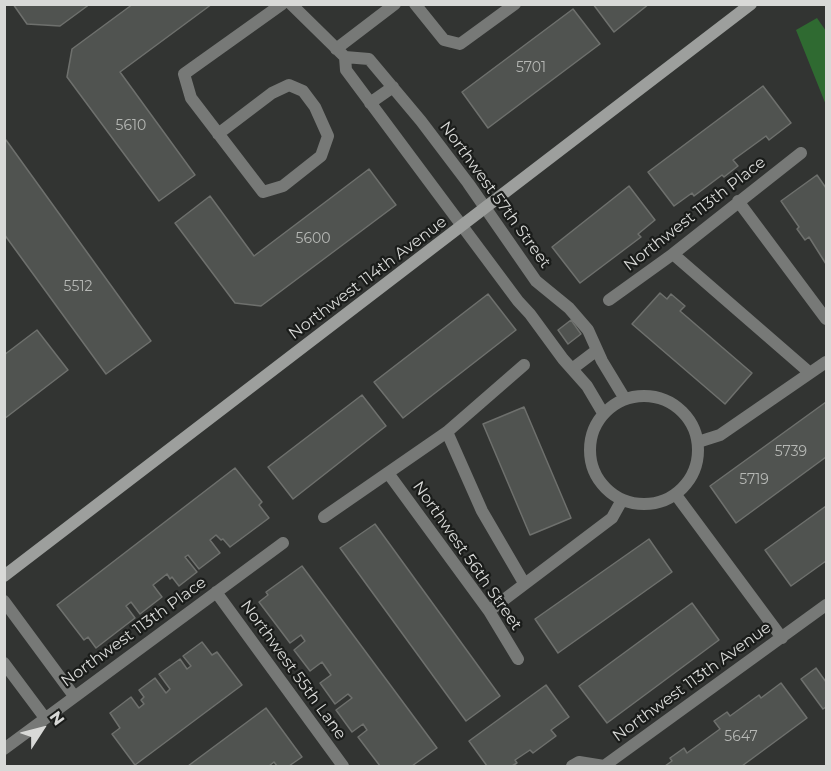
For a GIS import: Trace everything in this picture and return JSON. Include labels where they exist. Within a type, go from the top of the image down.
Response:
[{"type":"street","points":[[218,134],[272,93],[289,85],[303,91],[315,107],[328,136],[321,156],[283,186],[263,192],[218,134],[191,98],[184,74],[282,4]]},
{"type":"street","points":[[291,4],[341,53],[346,70],[370,103],[462,226],[587,386],[603,413]]},
{"type":"street","points":[[341,53],[395,4]]},
{"type":"street","points":[[415,4],[444,40],[460,44],[515,4]]},
{"type":"street","name":"Northwest 114th Avenue","points":[[4,576],[751,4]]},
{"type":"street","name":"Northwest 57th Street","points":[[341,53],[369,59],[421,121],[487,207],[536,281],[569,308],[588,330],[625,399]]},
{"type":"street","points":[[370,103],[393,87]]},
{"type":"street","name":"Northwest 113th Place","points":[[609,300],[673,254],[801,153]]},
{"type":"street","points":[[738,201],[826,319]]},
{"type":"street","points":[[673,254],[810,373]]},
{"type":"street","points":[[572,369],[597,350]]},
{"type":"street","points":[[698,442],[720,435],[826,362]]},
{"type":"street","points":[[324,517],[447,432],[524,365]]},
{"type":"street","points":[[648,396],[671,403],[689,420],[698,442],[697,462],[689,480],[676,495],[659,503],[640,505],[622,500],[602,484],[591,461],[591,436],[603,413],[625,399],[648,396]]},
{"type":"street","points":[[447,432],[482,511],[524,583]]},
{"type":"street","name":"Northwest 56th Street","points":[[388,473],[489,611],[518,659]]},
{"type":"street","points":[[676,495],[782,638]]},
{"type":"street","points":[[489,611],[612,518],[622,500]]},
{"type":"street","name":"Northwest 113th Place","points":[[4,748],[283,543]]},
{"type":"street","name":"Northwest 55th Lane","points":[[216,592],[337,764]]},
{"type":"street","points":[[4,602],[74,696]]},
{"type":"street","name":"Northwest 113th Avenue","points":[[572,766],[579,762],[605,766],[826,605]]},
{"type":"street","points":[[4,663],[45,718]]},
{"type":"shaded area","points":[[817,18],[826,31],[826,105],[796,30]]},
{"type":"building","points":[[13,4],[90,4],[60,26],[27,24]]},
{"type":"building","points":[[133,4],[212,4],[120,72],[195,175],[159,201],[67,77],[72,49]]},
{"type":"building","points":[[593,4],[649,4],[614,32]]},
{"type":"building","points":[[573,9],[600,44],[488,128],[462,92]]},
{"type":"building","points":[[763,86],[791,123],[769,140],[766,136],[733,160],[738,166],[724,177],[722,175],[694,196],[692,193],[674,206],[648,172]]},
{"type":"building","points":[[6,140],[151,341],[106,374],[4,234],[4,141]]},
{"type":"building","points":[[369,169],[396,205],[261,306],[235,303],[175,223],[210,196],[254,256]]},
{"type":"building","points":[[817,175],[826,188],[826,264],[809,237],[805,240],[797,229],[799,227],[781,201]]},
{"type":"building","points":[[629,186],[655,220],[638,234],[641,237],[580,283],[552,247]]},
{"type":"building","points":[[660,293],[667,299],[671,294],[685,306],[680,311],[752,373],[725,404],[632,324]]},
{"type":"building","points":[[488,294],[516,330],[403,418],[374,382]]},
{"type":"building","points":[[571,320],[581,334],[568,344],[558,330]]},
{"type":"building","points":[[37,330],[68,370],[4,419],[4,355]]},
{"type":"building","points":[[362,395],[386,426],[293,499],[268,467]]},
{"type":"building","points":[[826,402],[826,457],[736,523],[710,486]]},
{"type":"building","points":[[524,407],[571,518],[530,535],[483,424]]},
{"type":"building","points":[[235,468],[262,502],[259,505],[269,518],[230,547],[216,535],[210,540],[220,553],[199,569],[188,555],[185,557],[197,572],[179,586],[167,574],[153,585],[162,597],[140,614],[131,602],[126,606],[135,618],[96,648],[88,637],[84,640],[57,605]]},
{"type":"building","points":[[826,506],[826,561],[791,586],[765,550]]},
{"type":"building","points":[[375,524],[500,696],[466,721],[340,548]]},
{"type":"building","points":[[649,539],[672,572],[558,653],[535,619]]},
{"type":"building","points":[[302,566],[437,748],[412,766],[380,766],[358,737],[367,730],[363,724],[352,732],[336,710],[352,698],[348,694],[335,704],[320,683],[331,675],[322,662],[310,671],[294,650],[305,641],[301,635],[290,643],[259,602],[268,595],[266,592]]},
{"type":"building","points":[[692,603],[719,640],[607,723],[579,686]]},
{"type":"building","points":[[202,642],[212,655],[217,652],[242,685],[135,765],[112,734],[120,728],[110,713],[131,697],[139,708],[144,704],[141,700],[144,697],[139,690],[155,678],[166,693],[170,689],[159,674],[180,659],[187,669],[191,666],[183,656]]},
{"type":"building","points":[[816,668],[826,682],[826,707],[823,709],[801,679]]},
{"type":"building","points":[[781,683],[807,718],[742,766],[665,766],[672,761],[670,758],[684,748],[687,753],[720,729],[714,721],[727,712],[730,716],[759,695],[761,698]]},
{"type":"building","points":[[546,685],[569,717],[551,730],[556,736],[533,753],[530,750],[515,760],[517,763],[512,766],[487,766],[469,741]]},
{"type":"building","points":[[266,708],[302,757],[289,766],[277,766],[274,762],[269,766],[188,766]]}]
